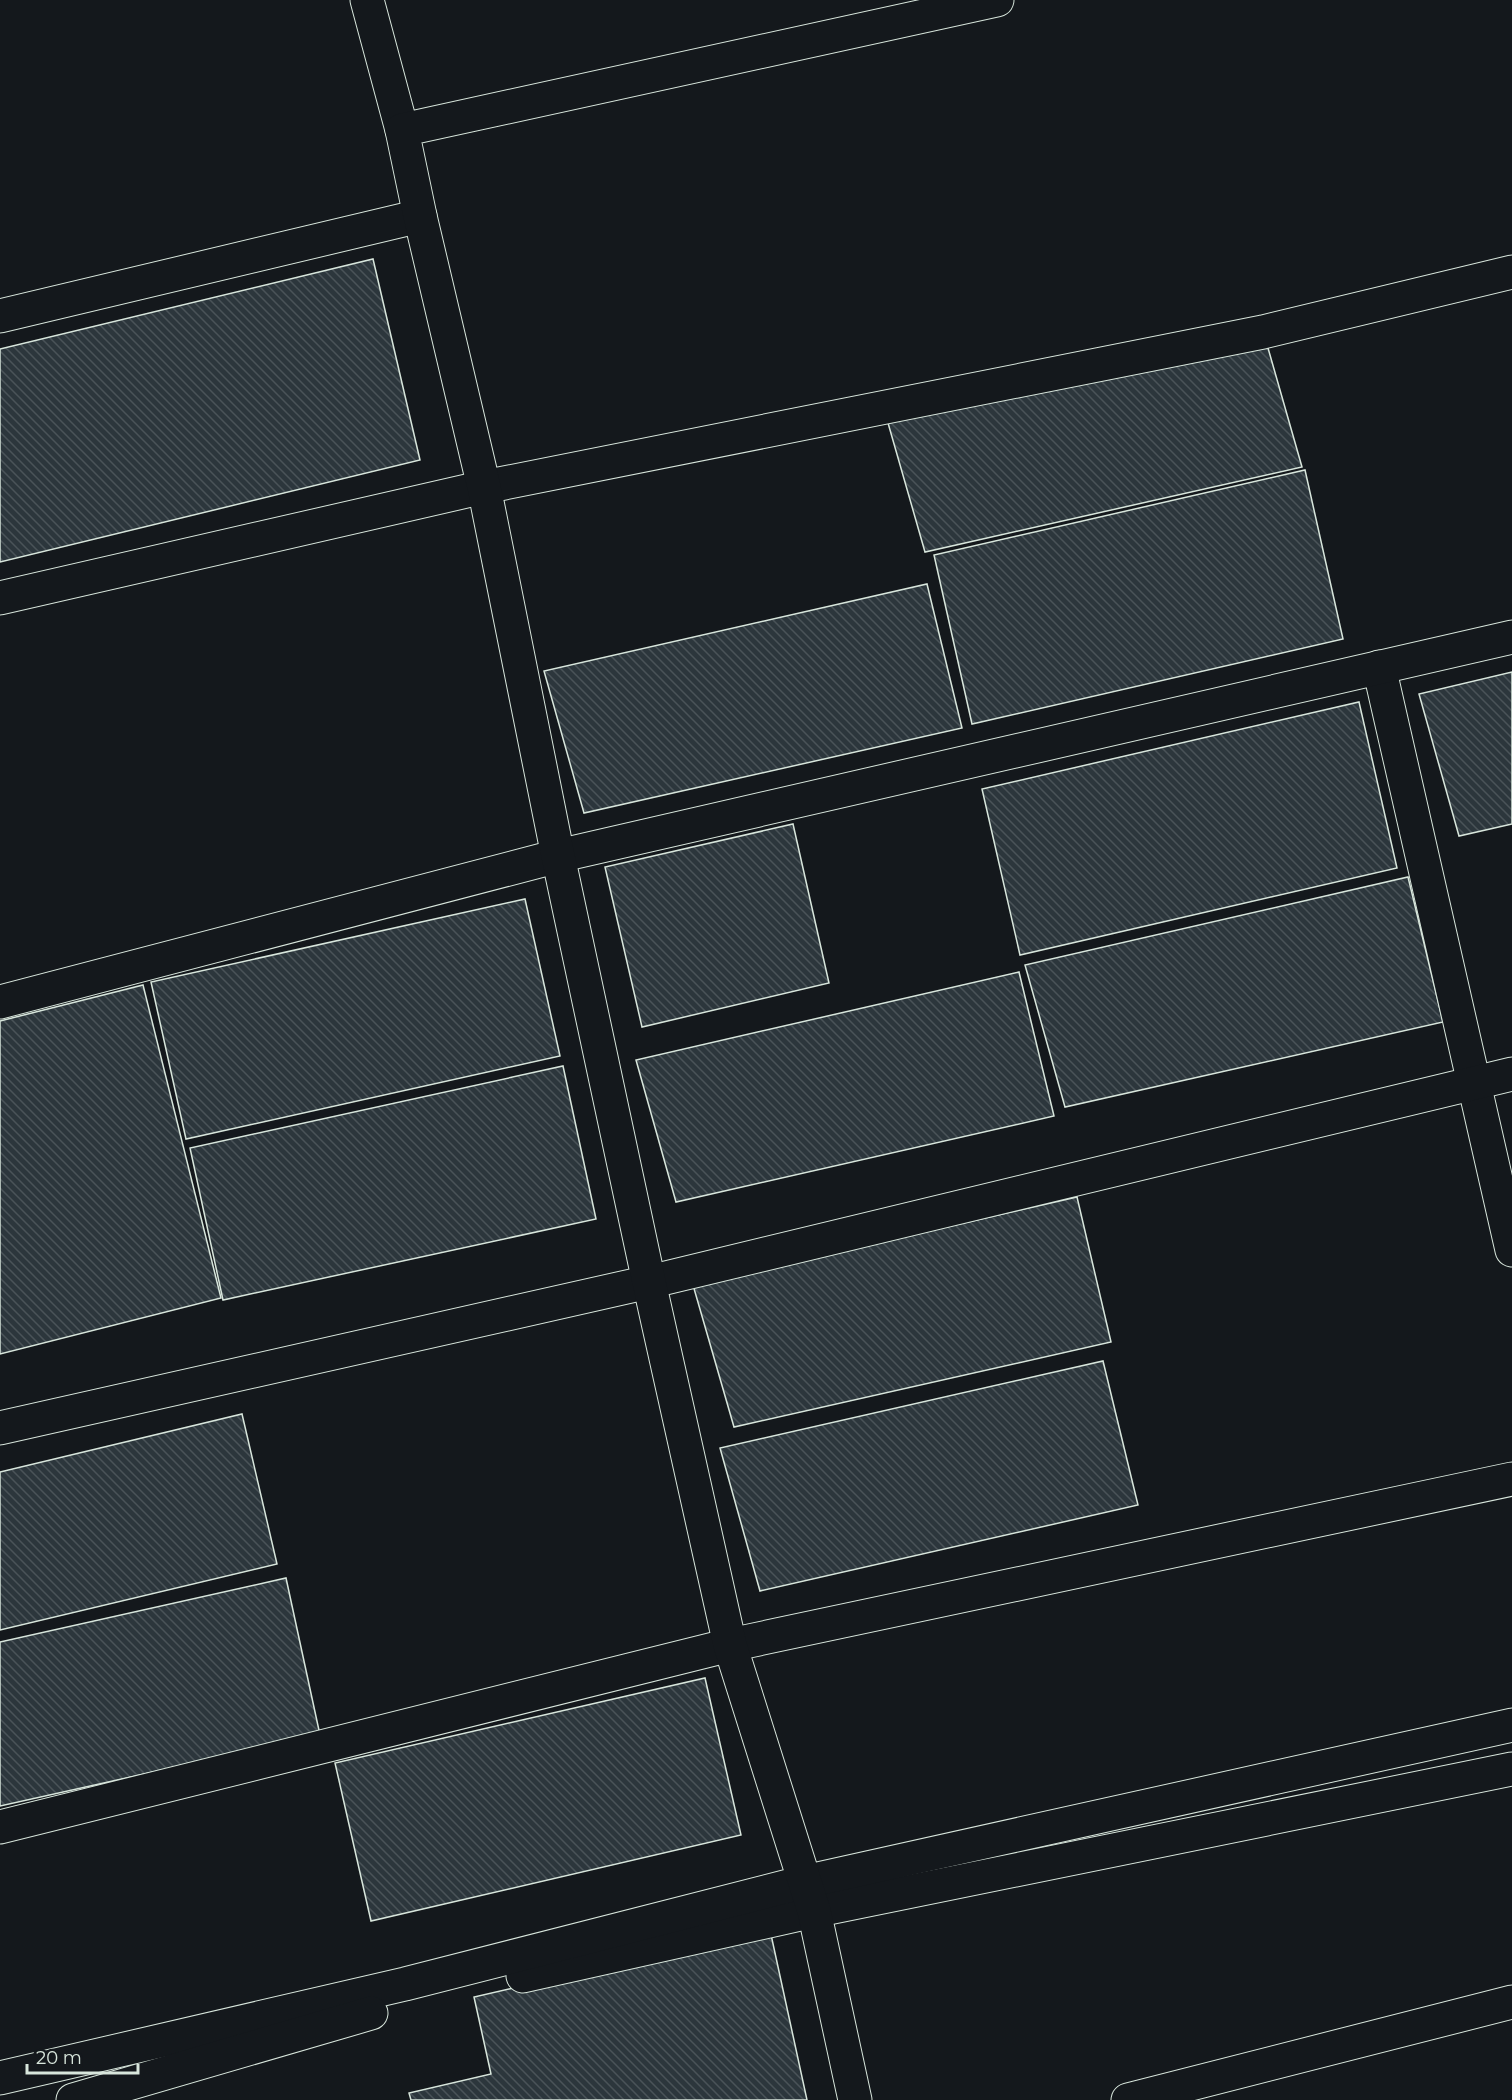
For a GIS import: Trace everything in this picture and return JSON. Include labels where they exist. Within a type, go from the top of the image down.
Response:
[{"type":"street","points":[[367,0],[402,130],[483,487],[558,856],[730,1645],[809,1897],[855,2100]]},
{"type":"street","points":[[402,130],[997,0]]},
{"type":"street","points":[[0,316],[420,216]]},
{"type":"street","points":[[0,598],[483,487],[1263,332],[1512,272]]},
{"type":"street","points":[[0,1002],[558,856],[1512,637]]},
{"type":"street","points":[[1379,667],[1512,1250]]},
{"type":"street","points":[[0,1428],[649,1281],[1512,1074]]},
{"type":"street","points":[[0,1827],[730,1645],[1512,1479]]},
{"type":"street","points":[[73,2100],[414,2000],[809,1897],[1512,1725]]},
{"type":"street","points":[[0,2078],[405,1984],[809,1897],[1512,1769]]},
{"type":"street","points":[[1128,2100],[1512,2002]]},
{"type":"building","points":[[373,259],[420,460],[0,562],[0,349]]},
{"type":"building","points":[[1264,334],[1302,467],[925,552],[884,409]]},
{"type":"building","points":[[1305,470],[1343,639],[972,724],[934,555]]},
{"type":"building","points":[[927,584],[962,728],[584,813],[544,671]]},
{"type":"building","points":[[1512,672],[1512,824],[1459,836],[1419,694]]},
{"type":"building","points":[[1359,702],[1397,868],[1020,955],[982,789]]},
{"type":"building","points":[[793,824],[829,983],[642,1027],[605,867]]},
{"type":"building","points":[[1408,877],[1443,1022],[1065,1107],[1025,965]]},
{"type":"building","points":[[525,899],[560,1056],[186,1139],[151,982]]},
{"type":"building","points":[[1019,972],[1054,1116],[676,1202],[636,1060]]},
{"type":"building","points":[[143,985],[221,1298],[0,1354],[0,1021]]},
{"type":"building","points":[[563,1066],[596,1219],[223,1300],[190,1148]]},
{"type":"building","points":[[1077,1197],[1111,1342],[734,1427],[693,1285]]},
{"type":"building","points":[[1103,1361],[1138,1505],[760,1591],[720,1448]]},
{"type":"building","points":[[242,1414],[277,1564],[0,1630],[0,1472]]},
{"type":"building","points":[[286,1578],[320,1735],[0,1806],[0,1642]]},
{"type":"building","points":[[705,1678],[741,1835],[371,1921],[335,1763]]},
{"type":"building","points":[[770,1930],[807,2100],[411,2100],[409,2093],[491,2074],[474,1997]]}]
